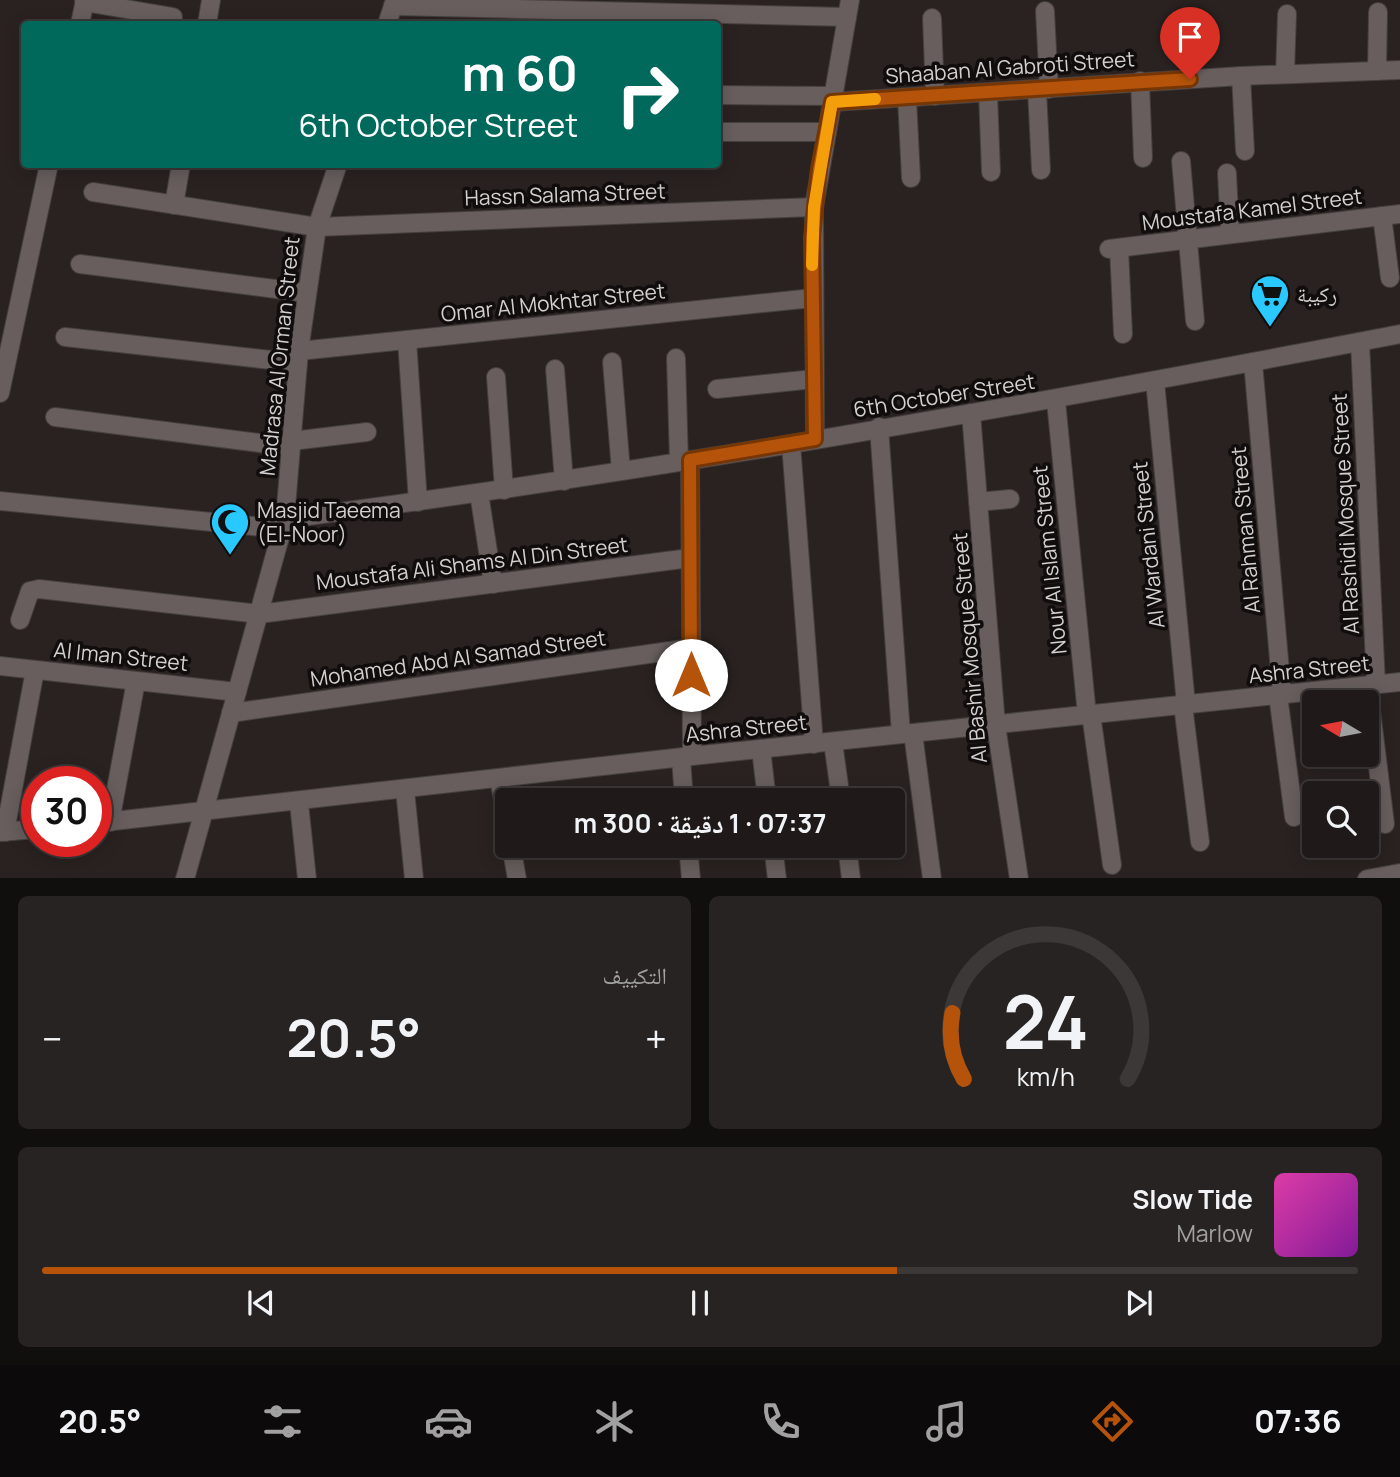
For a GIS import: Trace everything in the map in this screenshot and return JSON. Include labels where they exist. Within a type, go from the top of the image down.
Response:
[{"type":"street","points":[[208,21],[211,0]]},
{"type":"street","points":[[80,21],[85,1],[173,17]]},
{"type":"street","points":[[388,21],[394,3],[848,8],[814,207],[815,439]]},
{"type":"street","points":[[1041,170],[1045,11]]},
{"type":"street","points":[[1377,71],[1378,12]]},
{"type":"street","points":[[1285,74],[1287,13]]},
{"type":"street","points":[[932,18],[935,96]]},
{"type":"street","name":"Shaaban Al Gabroti Street","points":[[721,95],[833,99],[907,98],[1140,81],[1400,70]]},
{"type":"street","points":[[1241,76],[1245,151]]},
{"type":"street","points":[[1140,81],[1143,158]]},
{"type":"street","points":[[988,93],[991,172]]},
{"type":"street","points":[[907,98],[911,178]]},
{"type":"street","points":[[721,132],[827,132]]},
{"type":"street","points":[[1181,161],[1195,321]]},
{"type":"street","points":[[0,393],[48,168]]},
{"type":"street","points":[[174,205],[180,168]]},
{"type":"street","name":"Madrasa Al Orman Street","points":[[185,878],[283,524],[307,293],[317,227],[337,168]]},
{"type":"street","points":[[1227,173],[1230,234]]},
{"type":"street","name":"Hassn Salama Street","points":[[93,192],[317,227],[814,207]]},
{"type":"street","points":[[1390,278],[1391,215]]},
{"type":"street","name":"Moustafa Kamel Street","points":[[1124,334],[1114,248],[1391,215]]},
{"type":"street","points":[[80,264],[307,293]]},
{"type":"street","name":"Omar Al Mokhtar Street","points":[[65,337],[299,357],[407,340],[813,298]]},
{"type":"street","name":"6th October Street","points":[[0,500],[283,524],[564,481],[878,427],[1056,401],[1400,334]]},
{"type":"street","points":[[407,340],[418,502]]},
{"type":"street","name":"Al Rashidi Mosque Street","points":[[1360,342],[1372,685],[1385,824]]},
{"type":"street","points":[[676,358],[690,558],[691,648],[685,788]]},
{"type":"street","points":[[612,362],[621,471]]},
{"type":"street","name":"Al Rahman Street","points":[[1252,362],[1280,695],[1294,817]]},
{"type":"street","points":[[555,369],[564,481]]},
{"type":"street","points":[[496,377],[504,490]]},
{"type":"street","points":[[717,389],[814,379]]},
{"type":"street","name":"Al Wardani Street","points":[[1154,381],[1184,705],[1200,842]]},
{"type":"street","name":"Nour Al Islam Street","points":[[1056,401],[1089,715],[1112,865]]},
{"type":"street","name":"Al Bashir Mosque Street","points":[[971,413],[996,724],[1019,878]]},
{"type":"street","points":[[55,417],[291,444],[367,432]]},
{"type":"street","points":[[878,427],[907,734],[932,878]]},
{"type":"street","points":[[790,444],[814,744]]},
{"type":"street","points":[[479,493],[493,584]]},
{"type":"street","points":[[978,502],[1010,499]]},
{"type":"street","name":"Moustafa Ali Shams Al Din Street","points":[[20,620],[30,591],[39,589],[259,614],[690,558]]},
{"type":"street","name":"Mohamed Abd Al Samad Street","points":[[231,713],[691,648]]},
{"type":"street","name":"Al Iman Street","points":[[0,666],[237,692]]},
{"type":"street","points":[[21,830],[3,832],[36,670]]},
{"type":"street","points":[[112,784],[136,681]]},
{"type":"street","name":"Ashra Street","points":[[112,822],[203,814],[686,757],[1400,682]]},
{"type":"street","points":[[834,742],[840,788]]},
{"type":"street","points":[[761,749],[766,788]]},
{"type":"street","points":[[499,779],[501,788]]},
{"type":"street","points":[[405,790],[414,878]]},
{"type":"street","points":[[299,803],[307,878]]},
{"type":"street","points":[[513,858],[517,878]]},
{"type":"street","points":[[689,858],[691,878]]},
{"type":"street","points":[[775,858],[777,878]]},
{"type":"street","points":[[849,858],[851,878]]},
{"type":"street","points":[[1376,878],[1400,873]]},
{"type":"slow traffic","points":[[812,265],[814,207],[832,102],[875,99]]},
{"type":"place","name":"ركيبة","points":[[1270,328]]},
{"type":"place","name":"Masjid Taeema (El-Noor)","points":[[230,556]]},
{"type":"route","points":[[691,675],[690,460],[815,439],[812,237],[819,169],[832,102],[1190,79]]}]
